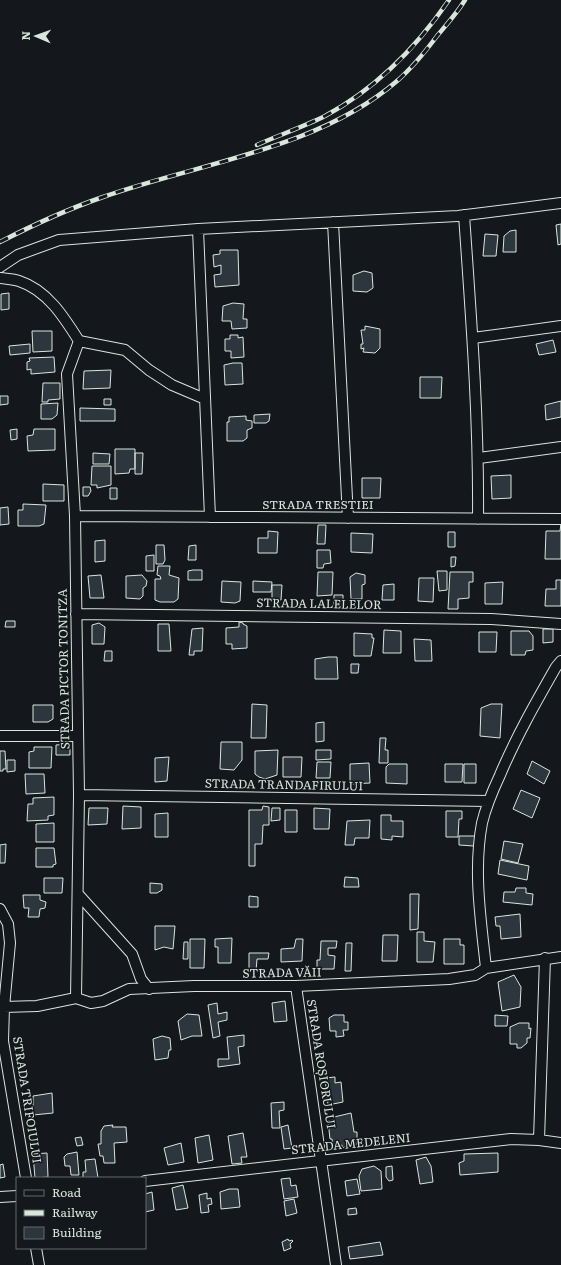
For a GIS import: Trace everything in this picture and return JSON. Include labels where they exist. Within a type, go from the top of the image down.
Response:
[{"type":"street","points":[[0,267],[18,255],[59,240],[198,229],[464,215],[561,203]]},
{"type":"street","points":[[464,215],[473,338],[479,458],[478,519]]},
{"type":"street","points":[[333,222],[348,518]]},
{"type":"street","points":[[198,229],[210,517]]},
{"type":"street","points":[[0,278],[18,281],[35,289],[61,312],[79,341],[125,350],[149,370],[172,385],[205,399]]},
{"type":"street","points":[[473,338],[561,326]]},
{"type":"street","name":"STRADA PICTOR TONITZA","points":[[76,998],[79,795],[74,516],[67,374],[79,341]]},
{"type":"street","points":[[479,458],[561,447]]},
{"type":"street","name":"STRADA TRESTIEI","points":[[74,516],[561,519]]},
{"type":"street","name":"STRADA LALELELOR","points":[[76,614],[491,619],[561,624]]},
{"type":"street","points":[[486,968],[480,906],[478,863],[482,824],[488,801],[514,743],[561,660]]},
{"type":"street","points":[[0,736],[78,736]]},
{"type":"street","name":"STRADA TRANDAFIRULUI","points":[[79,795],[488,801]]},
{"type":"street","points":[[78,894],[132,954],[141,979],[150,989]]},
{"type":"street","name":"STRADA TRIFOIULUI","points":[[0,910],[8,924],[10,943],[4,1007],[3,1041],[26,1177]]},
{"type":"street","name":"STRADA VĂII","points":[[4,1007],[37,1006],[76,998],[91,1003],[104,1001],[129,990],[194,986],[296,986],[449,979],[475,975],[486,968],[561,956]]},
{"type":"street","points":[[539,1140],[545,958]]},
{"type":"street","name":"STRADA ROȘIORULUI","points":[[296,986],[336,1265]]},
{"type":"street","name":"STRADA MEDELENI","points":[[146,1181],[511,1139],[539,1140],[561,1143]]},
{"type":"street","points":[[0,1198],[16,1196]]},
{"type":"street","points":[[36,1249],[39,1265]]},
{"type":"building","points":[[561,224],[561,244],[558,245],[556,225]]},
{"type":"building","points":[[516,230],[516,252],[503,252],[504,236],[510,231]]},
{"type":"building","points":[[485,234],[498,235],[496,256],[483,256]]},
{"type":"building","points":[[220,250],[238,250],[239,285],[215,287],[214,275],[221,274],[221,265],[214,267],[213,255],[220,254]]},
{"type":"building","points":[[364,271],[372,273],[373,288],[367,292],[353,291],[353,275]]},
{"type":"building","points":[[9,293],[9,309],[1,310],[1,294]]},
{"type":"building","points":[[233,303],[244,304],[243,319],[247,319],[247,328],[232,329],[231,321],[222,321],[223,306]]},
{"type":"building","points":[[365,326],[380,329],[380,348],[375,353],[363,352],[364,348],[361,349],[361,344],[363,344],[361,330],[365,330]]},
{"type":"building","points":[[32,331],[52,331],[52,351],[33,352]]},
{"type":"building","points":[[230,335],[238,335],[238,338],[243,337],[244,357],[231,358],[231,351],[225,351],[225,339],[230,339]]},
{"type":"building","points":[[553,340],[556,352],[539,355],[536,344]]},
{"type":"building","points":[[30,344],[30,353],[10,355],[9,346]]},
{"type":"building","points":[[54,357],[55,372],[31,374],[31,369],[27,370],[27,362],[30,361],[29,358]]},
{"type":"building","points":[[242,363],[243,384],[225,385],[224,365]]},
{"type":"building","points":[[111,370],[110,388],[83,389],[84,371]]},
{"type":"building","points":[[420,377],[442,377],[441,398],[420,398]]},
{"type":"building","points":[[43,383],[60,383],[60,399],[42,402]]},
{"type":"building","points":[[0,396],[8,396],[8,404],[0,405]]},
{"type":"building","points":[[104,399],[111,399],[111,405],[104,405]]},
{"type":"building","points":[[561,401],[561,417],[546,420],[545,405]]},
{"type":"building","points":[[58,403],[57,415],[52,419],[41,419],[41,404]]},
{"type":"building","points":[[80,408],[115,409],[115,421],[80,421]]},
{"type":"building","points":[[270,414],[269,421],[266,423],[254,423],[254,415]]},
{"type":"building","points":[[246,416],[246,420],[252,421],[252,428],[247,430],[247,438],[243,441],[227,441],[227,422],[229,422],[229,417]]},
{"type":"building","points":[[17,429],[17,439],[11,440],[10,430]]},
{"type":"building","points":[[34,429],[55,429],[55,450],[28,451],[27,436],[33,435]]},
{"type":"building","points":[[115,449],[135,449],[135,469],[130,469],[129,473],[115,474]]},
{"type":"building","points":[[93,453],[110,454],[109,464],[93,464]]},
{"type":"building","points":[[135,453],[143,453],[142,474],[135,474]]},
{"type":"building","points":[[92,466],[111,466],[111,485],[97,488],[97,485],[91,485]]},
{"type":"building","points":[[511,475],[511,498],[492,499],[491,476]]},
{"type":"building","points":[[362,478],[381,478],[380,498],[362,498]]},
{"type":"building","points":[[43,484],[64,485],[64,501],[43,501]]},
{"type":"building","points":[[83,487],[90,487],[91,491],[88,496],[83,496]]},
{"type":"building","points":[[110,488],[117,488],[117,499],[110,499]]},
{"type":"building","points":[[23,504],[46,505],[44,524],[39,526],[18,526],[18,510],[23,510]]},
{"type":"building","points":[[8,507],[9,524],[0,525],[0,508]]},
{"type":"building","points":[[561,524],[561,559],[545,559],[546,531],[560,531]]},
{"type":"building","points":[[318,525],[326,525],[325,544],[317,544]]},
{"type":"building","points":[[268,531],[278,532],[277,553],[258,553],[258,538],[268,538]]},
{"type":"building","points":[[448,532],[455,532],[455,547],[448,547]]},
{"type":"building","points":[[351,533],[373,534],[372,553],[351,552]]},
{"type":"building","points":[[105,540],[105,561],[95,562],[95,541]]},
{"type":"building","points":[[156,545],[164,545],[165,560],[163,564],[156,564]]},
{"type":"building","points":[[196,545],[196,560],[188,560],[189,546]]},
{"type":"building","points":[[317,550],[330,550],[331,563],[324,564],[323,568],[317,568]]},
{"type":"building","points":[[154,555],[154,571],[146,571],[146,556]]},
{"type":"building","points":[[451,557],[456,557],[455,566],[451,567]]},
{"type":"building","points":[[158,566],[170,566],[169,575],[179,578],[178,599],[174,602],[160,602],[155,600],[155,579],[161,579],[160,576],[157,575]]},
{"type":"building","points":[[202,570],[202,580],[188,580],[188,571]]},
{"type":"building","points":[[437,571],[447,571],[447,590],[439,591]]},
{"type":"building","points":[[318,572],[333,572],[332,595],[317,596]]},
{"type":"building","points":[[450,572],[473,572],[473,582],[469,582],[469,598],[458,599],[458,609],[448,609]]},
{"type":"building","points":[[356,573],[365,575],[365,584],[362,585],[362,599],[351,599],[350,577]]},
{"type":"building","points":[[101,575],[104,598],[90,598],[88,576]]},
{"type":"building","points":[[142,575],[147,581],[146,586],[143,588],[143,596],[140,599],[126,598],[126,576]]},
{"type":"building","points":[[419,578],[434,578],[433,602],[418,601]]},
{"type":"building","points":[[556,580],[561,580],[561,606],[545,606],[546,589],[556,589]]},
{"type":"building","points":[[222,581],[241,582],[240,601],[235,603],[221,602]]},
{"type":"building","points":[[253,581],[272,582],[271,592],[253,592]]},
{"type":"building","points":[[503,582],[502,604],[485,604],[485,583]]},
{"type":"building","points":[[394,584],[394,600],[382,600],[383,585]]},
{"type":"building","points":[[272,585],[282,585],[281,600],[272,601]]},
{"type":"building","points":[[334,595],[343,595],[343,606],[334,606]]},
{"type":"building","points":[[6,621],[15,621],[15,627],[5,627]]},
{"type":"building","points":[[239,622],[247,626],[247,648],[232,649],[232,644],[226,644],[226,628],[239,627]]},
{"type":"building","points":[[99,623],[105,627],[104,644],[92,644],[92,625]]},
{"type":"building","points":[[158,624],[169,624],[171,651],[158,651]]},
{"type":"building","points":[[203,628],[202,651],[194,651],[194,655],[189,655],[192,629]]},
{"type":"building","points":[[543,629],[553,629],[553,642],[543,643]]},
{"type":"building","points":[[384,630],[401,631],[401,653],[383,653]]},
{"type":"building","points":[[511,631],[529,631],[533,636],[533,650],[526,651],[525,655],[511,655]]},
{"type":"building","points":[[479,632],[497,632],[496,652],[479,652]]},
{"type":"building","points":[[354,633],[372,634],[372,638],[374,638],[371,656],[354,656]]},
{"type":"building","points":[[414,639],[431,640],[432,661],[415,661]]},
{"type":"building","points":[[105,651],[112,651],[112,661],[104,661]]},
{"type":"building","points":[[337,657],[338,679],[315,679],[315,659]]},
{"type":"building","points":[[351,664],[359,664],[358,673],[351,673]]},
{"type":"building","points":[[252,704],[267,705],[266,738],[251,738]]},
{"type":"building","points":[[491,704],[502,704],[500,738],[480,736],[481,708]]},
{"type":"building","points":[[33,705],[53,705],[53,719],[48,722],[33,722]]},
{"type":"building","points":[[324,722],[324,741],[316,742],[316,723]]},
{"type":"building","points":[[380,738],[386,738],[385,750],[388,750],[388,763],[379,763]]},
{"type":"building","points":[[221,742],[242,742],[242,760],[234,770],[220,769]]},
{"type":"building","points":[[70,744],[70,755],[56,755],[56,745]]},
{"type":"building","points":[[34,747],[52,747],[51,768],[29,768],[29,752],[34,751]]},
{"type":"building","points":[[278,750],[277,775],[265,779],[255,774],[255,751]]},
{"type":"building","points":[[316,750],[331,750],[331,759],[316,760]]},
{"type":"building","points":[[0,751],[5,751],[6,769],[3,769],[3,771],[0,771]]},
{"type":"building","points":[[169,757],[167,781],[155,782],[155,758]]},
{"type":"building","points":[[283,757],[302,757],[301,777],[283,777]]},
{"type":"building","points":[[7,760],[15,760],[15,771],[7,772]]},
{"type":"building","points":[[532,761],[550,771],[544,784],[527,774]]},
{"type":"building","points":[[317,762],[331,762],[330,778],[316,778]]},
{"type":"building","points":[[369,763],[370,783],[350,784],[350,764]]},
{"type":"building","points":[[389,764],[407,764],[407,784],[386,783],[386,767]]},
{"type":"building","points":[[445,764],[463,764],[462,782],[445,782]]},
{"type":"building","points":[[464,764],[476,764],[476,783],[464,783]]},
{"type":"building","points":[[25,774],[44,774],[45,793],[26,794]]},
{"type":"building","points":[[521,790],[540,798],[532,818],[513,809]]},
{"type":"building","points":[[54,797],[54,815],[48,816],[48,820],[27,821],[28,804],[33,804],[33,798]]},
{"type":"building","points":[[123,806],[141,807],[141,828],[122,829]]},
{"type":"building","points":[[263,806],[269,807],[269,825],[263,825],[262,844],[255,844],[255,866],[249,866],[249,810],[262,810]]},
{"type":"building","points":[[89,808],[108,808],[107,824],[88,825]]},
{"type":"building","points":[[272,808],[280,808],[280,820],[271,821]]},
{"type":"building","points":[[314,808],[330,809],[329,829],[314,829]]},
{"type":"building","points":[[285,810],[297,810],[297,832],[285,832]]},
{"type":"building","points":[[446,811],[462,811],[462,819],[459,819],[458,837],[446,837]]},
{"type":"building","points":[[168,813],[168,837],[155,837],[155,814]]},
{"type":"building","points":[[381,815],[391,815],[391,821],[403,821],[403,837],[392,836],[392,840],[381,839]]},
{"type":"building","points":[[370,820],[369,838],[355,838],[354,845],[345,845],[347,821]]},
{"type":"building","points":[[54,823],[54,842],[36,842],[36,824]]},
{"type":"building","points":[[459,836],[475,836],[474,846],[459,845]]},
{"type":"building","points":[[504,841],[523,844],[518,863],[501,859]]},
{"type":"building","points":[[6,844],[5,863],[0,863],[0,845]]},
{"type":"building","points":[[36,848],[54,848],[56,864],[53,865],[53,867],[36,867]]},
{"type":"building","points":[[500,860],[529,866],[527,880],[498,874]]},
{"type":"building","points":[[345,877],[358,878],[359,887],[344,887]]},
{"type":"building","points":[[44,878],[63,878],[62,893],[44,893]]},
{"type":"building","points":[[150,883],[162,884],[162,890],[157,893],[150,893]]},
{"type":"building","points":[[516,888],[526,888],[526,893],[533,894],[532,905],[503,902],[504,892],[515,892]]},
{"type":"building","points":[[410,894],[419,894],[418,929],[410,930]]},
{"type":"building","points":[[23,895],[40,895],[40,900],[46,902],[45,908],[40,909],[39,917],[28,917],[29,908],[24,908]]},
{"type":"building","points":[[249,896],[258,897],[258,907],[249,907]]},
{"type":"building","points":[[520,914],[521,937],[501,939],[500,926],[496,926],[495,917]]},
{"type":"building","points":[[155,926],[175,926],[173,949],[164,947],[155,950]]},
{"type":"building","points":[[417,932],[424,932],[424,941],[435,942],[433,962],[417,962]]},
{"type":"building","points":[[383,935],[398,935],[397,961],[382,961]]},
{"type":"building","points":[[232,938],[231,963],[218,963],[218,947],[215,947],[215,939]]},
{"type":"building","points":[[190,939],[205,939],[204,968],[190,968]]},
{"type":"building","points":[[296,939],[303,939],[302,961],[281,962],[281,949],[294,948]]},
{"type":"building","points":[[444,939],[460,939],[460,945],[464,945],[464,964],[444,964]]},
{"type":"building","points":[[321,941],[337,941],[336,948],[328,948],[328,955],[335,956],[334,969],[317,969],[317,960],[320,960]]},
{"type":"building","points":[[184,942],[188,942],[188,959],[183,959]]},
{"type":"building","points":[[346,943],[352,943],[351,971],[345,971]]},
{"type":"building","points":[[249,953],[269,953],[268,959],[257,959],[256,971],[249,971]]},
{"type":"building","points":[[514,975],[521,987],[520,1007],[502,1011],[498,982]]},
{"type":"building","points":[[285,1001],[287,1021],[274,1022],[272,1003]]},
{"type":"building","points":[[217,1003],[218,1014],[227,1012],[227,1020],[218,1022],[220,1036],[213,1038],[208,1005]]},
{"type":"building","points":[[187,1014],[199,1015],[202,1036],[192,1036],[181,1040],[178,1021]]},
{"type":"building","points":[[334,1015],[344,1015],[344,1022],[348,1022],[348,1030],[343,1030],[344,1036],[336,1037],[336,1031],[330,1031],[329,1018]]},
{"type":"building","points":[[495,1015],[508,1016],[507,1026],[495,1026]]},
{"type":"building","points":[[519,1023],[529,1023],[529,1029],[531,1028],[530,1038],[527,1038],[527,1043],[521,1048],[517,1048],[517,1044],[510,1044],[510,1027]]},
{"type":"building","points":[[244,1035],[244,1046],[238,1047],[240,1064],[218,1067],[218,1059],[229,1059],[227,1037]]},
{"type":"building","points":[[162,1036],[170,1038],[171,1050],[169,1050],[168,1058],[155,1060],[153,1039]]},
{"type":"building","points":[[335,1077],[335,1083],[341,1082],[343,1102],[328,1105],[325,1078]]},
{"type":"building","points":[[52,1093],[53,1113],[33,1115],[33,1096]]},
{"type":"building","points":[[284,1102],[284,1110],[279,1111],[280,1128],[272,1128],[271,1103]]},
{"type":"building","points":[[351,1113],[354,1132],[357,1132],[357,1144],[342,1148],[342,1145],[333,1147],[332,1139],[330,1139],[328,1121],[334,1120],[334,1117]]},
{"type":"building","points":[[113,1125],[112,1127],[126,1127],[127,1142],[114,1143],[115,1163],[104,1163],[103,1156],[100,1156],[98,1144],[101,1144],[101,1131],[104,1126]]},
{"type":"building","points":[[288,1125],[292,1148],[284,1149],[281,1127]]},
{"type":"building","points":[[243,1133],[247,1157],[241,1157],[242,1163],[232,1164],[228,1136]]},
{"type":"building","points":[[209,1135],[213,1160],[198,1163],[195,1138]]},
{"type":"building","points":[[81,1137],[83,1145],[77,1146],[75,1138]]},
{"type":"building","points":[[181,1143],[184,1162],[168,1165],[164,1148]]},
{"type":"building","points":[[77,1152],[79,1175],[71,1175],[70,1166],[65,1166],[64,1157],[67,1154]]},
{"type":"building","points":[[47,1153],[48,1177],[35,1177],[33,1154]]},
{"type":"building","points":[[498,1153],[498,1172],[460,1175],[459,1163],[464,1161],[464,1154]]},
{"type":"building","points":[[426,1157],[431,1166],[433,1182],[420,1184],[416,1160]]},
{"type":"building","points":[[95,1159],[98,1177],[83,1177],[83,1172],[86,1172],[85,1160]]},
{"type":"building","points":[[3,1164],[5,1177],[0,1178],[0,1165]]},
{"type":"building","points":[[374,1166],[381,1171],[382,1189],[361,1191],[359,1176],[362,1169]]},
{"type":"building","points":[[392,1166],[393,1180],[389,1181],[386,1177],[386,1167]]},
{"type":"building","points":[[290,1178],[291,1186],[296,1185],[298,1197],[284,1199],[281,1179]]},
{"type":"building","points":[[357,1179],[360,1194],[347,1196],[345,1181]]},
{"type":"building","points":[[183,1185],[188,1208],[176,1210],[172,1188]]},
{"type":"building","points":[[229,1189],[238,1189],[240,1207],[221,1209],[220,1192]]},
{"type":"building","points":[[152,1192],[154,1210],[146,1212],[146,1194]]},
{"type":"building","points":[[207,1193],[207,1199],[211,1198],[212,1204],[208,1205],[209,1212],[201,1213],[199,1195]]},
{"type":"building","points":[[294,1199],[297,1213],[286,1216],[284,1201]]},
{"type":"building","points":[[356,1208],[357,1214],[348,1215],[348,1209]]},
{"type":"building","points":[[288,1239],[289,1241],[293,1241],[290,1244],[291,1248],[284,1251],[282,1242]]},
{"type":"building","points":[[380,1242],[383,1255],[350,1259],[348,1247]]},
{"type":"railway","points":[[257,145],[325,116],[362,93],[394,66],[409,50],[449,0]]},
{"type":"railway","points":[[0,242],[25,229],[103,197],[256,152],[295,139],[331,123],[366,104],[403,76],[423,54],[465,0]]}]
